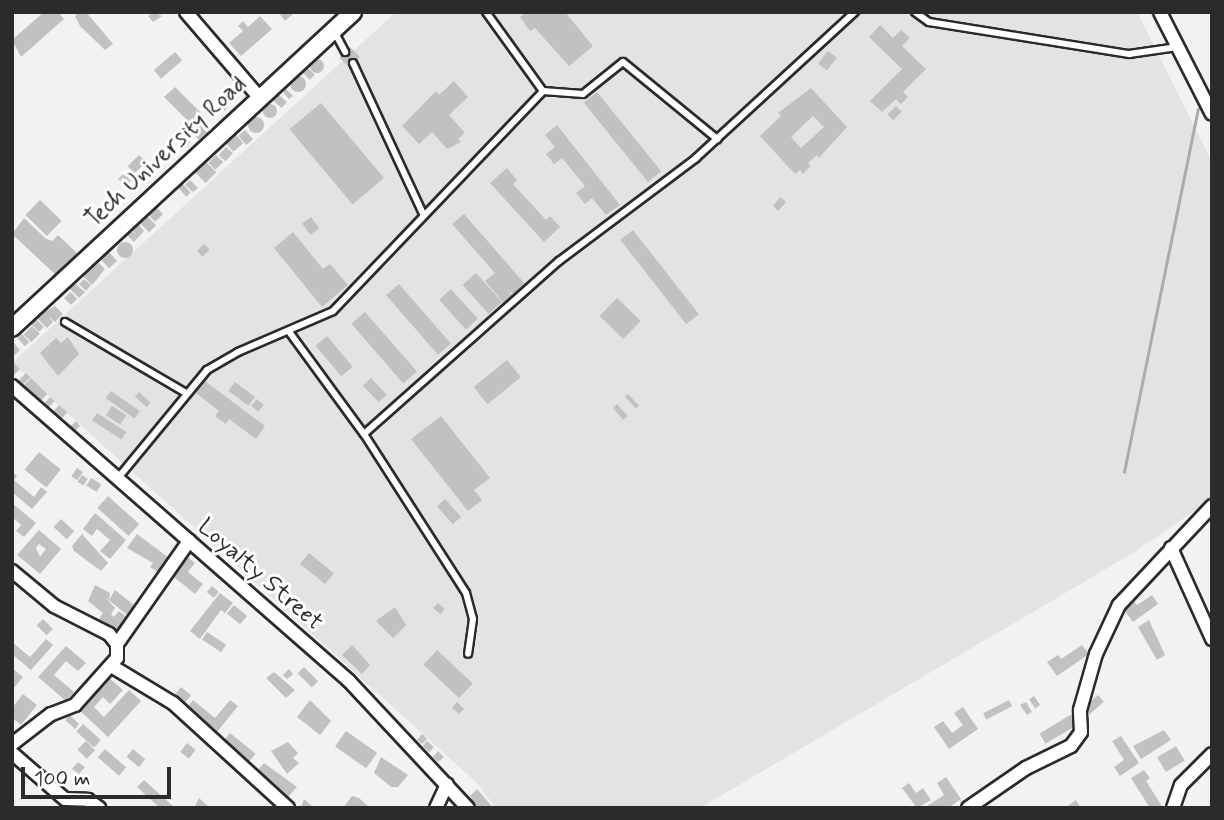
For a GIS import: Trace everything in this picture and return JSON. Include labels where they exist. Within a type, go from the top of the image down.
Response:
[{"type":"street","points":[[186,12],[258,96]]},
{"type":"street","name":"Tech University Road","points":[[12,328],[258,96],[353,12]]},
{"type":"street","points":[[1160,12],[1212,114]]},
{"type":"street","name":"Loyalty Street","points":[[12,386],[349,681],[468,808]]},
{"type":"street","points":[[971,807],[1026,768],[1071,746],[1081,732],[1080,710],[1096,654],[1119,605],[1212,506]]},
{"type":"street","points":[[12,744],[51,714],[75,705],[113,667],[117,644],[189,541]]},
{"type":"street","points":[[1171,548],[1212,639]]},
{"type":"street","points":[[12,571],[42,598],[109,635],[117,644]]},
{"type":"street","points":[[113,667],[173,703],[288,808]]},
{"type":"street","points":[[12,753],[65,799],[88,800],[99,808]]},
{"type":"street","points":[[1172,808],[1181,785],[1212,754]]},
{"type":"street","points":[[436,808],[447,784]]},
{"type":"lane","points":[[486,12],[543,91],[583,94],[623,62],[717,139]]},
{"type":"lane","points":[[364,434],[559,261],[717,139],[855,12]]},
{"type":"lane","points":[[915,12],[929,22],[1129,54],[1177,47]]},
{"type":"lane","points":[[333,29],[345,52]]},
{"type":"lane","points":[[353,64],[424,215]]},
{"type":"lane","points":[[118,478],[207,370],[238,352],[290,333],[333,311],[543,91]]},
{"type":"lane","points":[[65,322],[186,393]]},
{"type":"lane","points":[[290,333],[364,434],[466,593],[473,619],[468,654]]},
{"type":"shaded area","points":[[396,12],[1137,12],[1212,162],[1212,499],[1133,553],[700,808],[496,808],[476,782],[12,363]]},
{"type":"building","points":[[44,12],[58,12],[64,19],[21,57],[12,40]]},
{"type":"building","points":[[86,12],[113,44],[105,50],[80,26],[75,16]]},
{"type":"building","points":[[154,12],[162,16],[153,22],[148,16]]},
{"type":"building","points":[[278,12],[295,12],[285,21]]},
{"type":"building","points":[[527,12],[565,12],[593,46],[569,66],[535,28],[530,31],[520,17]]},
{"type":"building","points":[[260,16],[272,29],[241,56],[229,43],[243,31],[238,26],[243,21],[248,27]]},
{"type":"building","points":[[880,25],[893,38],[901,30],[910,38],[902,46],[926,69],[903,92],[908,97],[901,104],[896,99],[882,112],[870,101],[902,69],[869,37]]},
{"type":"building","points":[[350,47],[360,57],[349,68],[339,58]]},
{"type":"building","points":[[828,51],[837,58],[827,70],[818,64]]},
{"type":"building","points":[[175,52],[182,60],[161,79],[154,70]]},
{"type":"building","points":[[317,59],[322,61],[322,71],[317,73],[312,71],[310,66],[312,61]]},
{"type":"building","points":[[307,67],[315,75],[310,80],[302,72]]},
{"type":"building","points":[[295,76],[301,76],[306,84],[304,90],[295,92],[290,87],[290,81]]},
{"type":"building","points":[[454,81],[468,97],[449,115],[465,133],[458,139],[461,142],[447,149],[432,132],[419,144],[402,126],[436,91],[439,95]]},
{"type":"building","points":[[175,87],[204,116],[198,122],[207,132],[199,140],[185,126],[189,122],[164,97]]},
{"type":"building","points":[[811,88],[847,127],[819,158],[817,155],[808,163],[811,166],[803,174],[800,170],[795,174],[760,136],[781,116],[778,113]],"holes":[[[813,116],[824,127],[801,148],[791,137]]]},
{"type":"building","points":[[286,89],[293,96],[289,99],[283,92]]},
{"type":"building","points":[[226,92],[233,98],[225,111],[216,103]]},
{"type":"building","points":[[597,92],[661,171],[648,182],[584,103]]},
{"type":"building","points":[[278,94],[287,102],[282,108],[273,100]]},
{"type":"building","points":[[321,103],[384,178],[353,204],[290,129]]},
{"type":"building","points":[[267,104],[273,104],[277,111],[273,118],[267,118],[263,114],[263,108]]},
{"type":"building","points":[[896,106],[902,112],[893,120],[888,114]]},
{"type":"building","points":[[253,117],[259,117],[264,125],[262,131],[253,133],[248,128],[248,122]]},
{"type":"building","points":[[557,125],[620,205],[606,215],[592,198],[585,204],[576,193],[585,186],[562,158],[554,164],[546,154],[555,147],[545,135]]},
{"type":"building","points":[[245,130],[253,139],[246,145],[238,136]]},
{"type":"building","points":[[182,135],[190,142],[186,147],[178,140]]},
{"type":"building","points":[[236,135],[243,143],[233,152],[226,144]]},
{"type":"building","points":[[226,147],[233,153],[226,161],[219,155]]},
{"type":"building","points":[[139,155],[146,162],[135,173],[128,166]]},
{"type":"building","points":[[216,155],[223,162],[215,170],[208,163]]},
{"type":"building","points":[[205,161],[216,172],[206,183],[194,172]]},
{"type":"building","points":[[507,168],[517,180],[513,184],[546,220],[550,216],[560,227],[544,242],[490,183]]},
{"type":"building","points":[[124,173],[131,181],[126,186],[118,179]]},
{"type":"building","points":[[190,180],[198,188],[193,192],[185,185]]},
{"type":"building","points":[[182,183],[191,193],[186,197],[178,187]]},
{"type":"building","points":[[780,197],[786,202],[778,211],[773,206]]},
{"type":"building","points":[[40,200],[62,221],[47,236],[25,215]]},
{"type":"building","points":[[156,207],[163,214],[155,222],[148,215]]},
{"type":"building","points":[[464,214],[525,284],[513,294],[507,289],[513,296],[504,303],[485,281],[495,273],[452,224]]},
{"type":"building","points":[[147,216],[156,225],[149,232],[140,223]]},
{"type":"building","points":[[311,217],[319,228],[310,235],[302,223]]},
{"type":"building","points":[[24,218],[45,238],[52,241],[58,235],[80,256],[59,278],[12,234]]},
{"type":"building","points":[[137,223],[144,231],[134,242],[125,233],[129,229],[136,235],[131,229]]},
{"type":"building","points":[[633,230],[699,314],[686,324],[620,240]]},
{"type":"building","points":[[293,232],[323,269],[330,264],[348,285],[322,307],[274,248]]},
{"type":"building","points":[[125,242],[131,244],[131,256],[125,258],[119,256],[117,250],[119,244]]},
{"type":"building","points":[[204,244],[210,250],[203,257],[197,251]]},
{"type":"building","points":[[109,252],[117,261],[109,268],[101,259]]},
{"type":"building","points":[[99,263],[105,269],[92,285],[82,275]]},
{"type":"building","points":[[476,273],[502,302],[489,314],[463,285]]},
{"type":"building","points":[[84,279],[91,285],[86,291],[79,284]]},
{"type":"building","points":[[73,282],[85,292],[79,298],[68,287]]},
{"type":"building","points":[[399,284],[451,344],[438,355],[386,295]]},
{"type":"building","points":[[451,289],[478,319],[466,329],[439,300]]},
{"type":"building","points":[[71,292],[77,299],[71,305],[64,298]]},
{"type":"building","points":[[617,298],[641,321],[623,339],[600,316]]},
{"type":"building","points":[[55,306],[63,314],[55,322],[48,316],[53,322],[47,328],[36,317]]},
{"type":"building","points":[[365,312],[417,372],[403,383],[351,324]]},
{"type":"building","points":[[36,319],[44,327],[39,332],[31,324]]},
{"type":"building","points":[[32,326],[40,334],[31,342],[24,334]]},
{"type":"building","points":[[22,334],[29,342],[25,346],[17,338]]},
{"type":"building","points":[[327,336],[353,367],[341,376],[316,346]]},
{"type":"building","points":[[68,337],[79,354],[58,376],[40,353],[56,338],[61,343]]},
{"type":"building","points":[[14,343],[20,350],[15,355],[12,352]]},
{"type":"building","points":[[507,360],[521,377],[487,404],[474,387]]},
{"type":"building","points":[[12,361],[20,369],[14,375],[12,373]]},
{"type":"building","points":[[26,373],[30,377],[23,384],[19,380]]},
{"type":"building","points":[[31,378],[47,394],[39,402],[23,386]]},
{"type":"building","points":[[371,378],[387,395],[379,402],[363,386]]},
{"type":"building","points":[[205,381],[265,426],[256,439],[229,419],[226,424],[215,416],[219,411],[196,393]]},
{"type":"building","points":[[235,382],[255,397],[248,406],[228,391]]},
{"type":"building","points":[[111,391],[140,411],[135,418],[106,398]]},
{"type":"building","points":[[139,392],[151,403],[147,407],[135,396]]},
{"type":"building","points":[[628,394],[639,406],[636,408],[625,397]]},
{"type":"building","points":[[50,397],[55,401],[48,408],[44,404]]},
{"type":"building","points":[[257,399],[264,405],[258,412],[251,406]]},
{"type":"building","points":[[617,404],[628,416],[623,420],[613,408]]},
{"type":"building","points":[[59,405],[67,412],[62,418],[54,411]]},
{"type":"building","points":[[112,406],[126,415],[120,424],[106,415]]},
{"type":"building","points":[[97,413],[126,432],[121,440],[92,421]]},
{"type":"building","points":[[441,416],[490,478],[474,490],[482,500],[468,511],[411,439]]},
{"type":"building","points":[[76,421],[80,426],[74,432],[69,428]]},
{"type":"building","points":[[39,452],[61,470],[46,487],[25,470]]},
{"type":"building","points":[[77,468],[83,472],[77,480],[71,476]]},
{"type":"building","points":[[12,472],[17,476],[14,480],[34,497],[41,487],[47,492],[32,509],[12,492]]},
{"type":"building","points":[[82,475],[88,479],[83,486],[78,482]]},
{"type":"building","points":[[91,478],[101,484],[97,492],[86,486]]},
{"type":"building","points":[[108,496],[139,524],[129,536],[97,508]]},
{"type":"building","points":[[445,499],[461,517],[453,524],[437,506]]},
{"type":"building","points":[[12,503],[36,523],[24,537],[16,531],[21,525],[12,517]]},
{"type":"building","points":[[95,513],[126,540],[110,559],[100,551],[110,540],[97,529],[92,536],[83,529]]},
{"type":"building","points":[[61,519],[74,531],[67,539],[53,527]]},
{"type":"building","points":[[39,530],[61,549],[40,574],[17,555]],"holes":[[[39,544],[46,549],[40,557],[36,548]]]},
{"type":"building","points":[[82,534],[108,563],[101,571],[74,551],[72,546]]},
{"type":"building","points":[[137,534],[169,558],[159,573],[150,567],[153,563],[127,548]]},
{"type":"building","points":[[309,553],[334,573],[325,584],[300,564]]},
{"type":"building","points":[[184,554],[195,563],[188,572],[203,584],[195,594],[169,573]]},
{"type":"building","points":[[95,585],[110,593],[109,600],[115,590],[135,606],[127,615],[105,597],[115,608],[111,614],[114,617],[119,611],[129,619],[117,633],[99,619],[103,613],[88,601]]},
{"type":"building","points":[[212,586],[219,592],[214,598],[207,592]]},
{"type":"building","points":[[220,593],[233,603],[225,613],[221,610],[200,639],[190,631]]},
{"type":"building","points":[[1152,595],[1158,604],[1133,622],[1120,605],[1131,597],[1137,605]]},
{"type":"building","points":[[438,603],[445,609],[440,614],[433,608]]},
{"type":"building","points":[[234,605],[247,616],[240,624],[227,613]]},
{"type":"building","points":[[395,607],[406,625],[393,638],[376,621]]},
{"type":"building","points":[[43,619],[53,629],[47,635],[37,625]]},
{"type":"building","points":[[1149,620],[1165,655],[1157,660],[1138,627]]},
{"type":"building","points":[[207,632],[226,645],[221,652],[202,639]]},
{"type":"building","points":[[46,639],[53,645],[31,670],[12,654],[12,642],[30,657]]},
{"type":"building","points":[[352,645],[370,665],[362,674],[342,655]]},
{"type":"building","points":[[1082,645],[1089,654],[1057,676],[1047,662],[1058,655],[1061,659]]},
{"type":"building","points":[[66,646],[86,663],[78,671],[66,661],[54,675],[74,692],[66,701],[38,677]]},
{"type":"building","points":[[437,650],[473,683],[459,698],[423,665]]},
{"type":"building","points":[[304,667],[318,681],[312,688],[298,673]]},
{"type":"building","points":[[12,668],[23,677],[12,690]]},
{"type":"building","points":[[289,669],[293,674],[287,679],[283,675]]},
{"type":"building","points":[[274,672],[295,690],[286,698],[266,678]]},
{"type":"building","points":[[108,677],[123,690],[110,704],[103,697],[94,707],[104,717],[129,690],[141,701],[108,737],[76,707]]},
{"type":"building","points":[[181,687],[191,695],[184,704],[174,696]]},
{"type":"building","points":[[23,694],[37,705],[21,725],[12,718],[12,708]]},
{"type":"building","points":[[1098,695],[1104,702],[1088,716],[1082,709]]},
{"type":"building","points":[[1034,696],[1040,705],[1035,708],[1029,699]]},
{"type":"building","points":[[193,700],[215,718],[230,700],[238,706],[217,732],[187,708]]},
{"type":"building","points":[[310,700],[331,721],[320,735],[297,717]]},
{"type":"building","points":[[1009,700],[1012,706],[986,719],[983,713]]},
{"type":"building","points":[[457,702],[464,709],[459,714],[452,708]]},
{"type":"building","points":[[1026,702],[1032,712],[1027,715],[1020,705]]},
{"type":"building","points":[[963,707],[978,729],[949,749],[934,727],[943,721],[952,733],[963,725],[954,713]]},
{"type":"building","points":[[1072,714],[1078,724],[1046,744],[1039,734]]},
{"type":"building","points":[[70,715],[79,724],[75,729],[65,720]]},
{"type":"building","points":[[83,724],[101,740],[94,747],[76,731]]},
{"type":"building","points":[[1164,730],[1171,740],[1141,759],[1133,746]]},
{"type":"building","points":[[346,731],[377,753],[366,768],[335,747]]},
{"type":"building","points":[[230,733],[256,754],[249,762],[223,742]]},
{"type":"building","points":[[422,734],[427,739],[422,744],[417,740]]},
{"type":"building","points":[[1121,736],[1139,763],[1120,776],[1114,767],[1124,760],[1112,741]]},
{"type":"building","points":[[86,741],[95,750],[87,759],[78,749]]},
{"type":"building","points":[[427,741],[434,747],[429,752],[422,746]]},
{"type":"building","points":[[288,742],[298,753],[293,758],[299,763],[287,774],[271,751]]},
{"type":"building","points":[[187,743],[196,750],[189,758],[180,752]]},
{"type":"building","points":[[1176,746],[1185,761],[1166,772],[1157,757]]},
{"type":"building","points":[[105,749],[126,767],[119,776],[98,757]]},
{"type":"building","points":[[133,749],[145,759],[139,767],[127,757]]},
{"type":"building","points":[[438,751],[444,757],[438,762],[433,757]]},
{"type":"building","points":[[381,757],[408,775],[398,787],[391,787],[374,773]]},
{"type":"building","points":[[78,762],[85,767],[79,774],[72,769]]},
{"type":"building","points":[[264,763],[297,787],[287,798],[257,771]]},
{"type":"building","points":[[1144,770],[1150,778],[1146,781],[1163,808],[1150,808],[1131,778]]},
{"type":"building","points":[[946,777],[961,799],[948,808],[924,808],[944,795],[937,783]]},
{"type":"building","points":[[144,780],[175,808],[160,808],[137,787]]},
{"type":"building","points":[[909,783],[916,793],[923,788],[931,800],[917,808],[902,788]]},
{"type":"building","points":[[477,789],[493,808],[478,808],[470,796]]},
{"type":"building","points":[[352,796],[359,798],[370,808],[343,808]]},
{"type":"building","points":[[199,798],[210,808],[194,808]]},
{"type":"building","points":[[304,799],[314,808],[301,808]]},
{"type":"building","points":[[1076,800],[1081,808],[1065,808]]},
{"type":"waterway","points":[[1124,472],[1198,109]]}]
